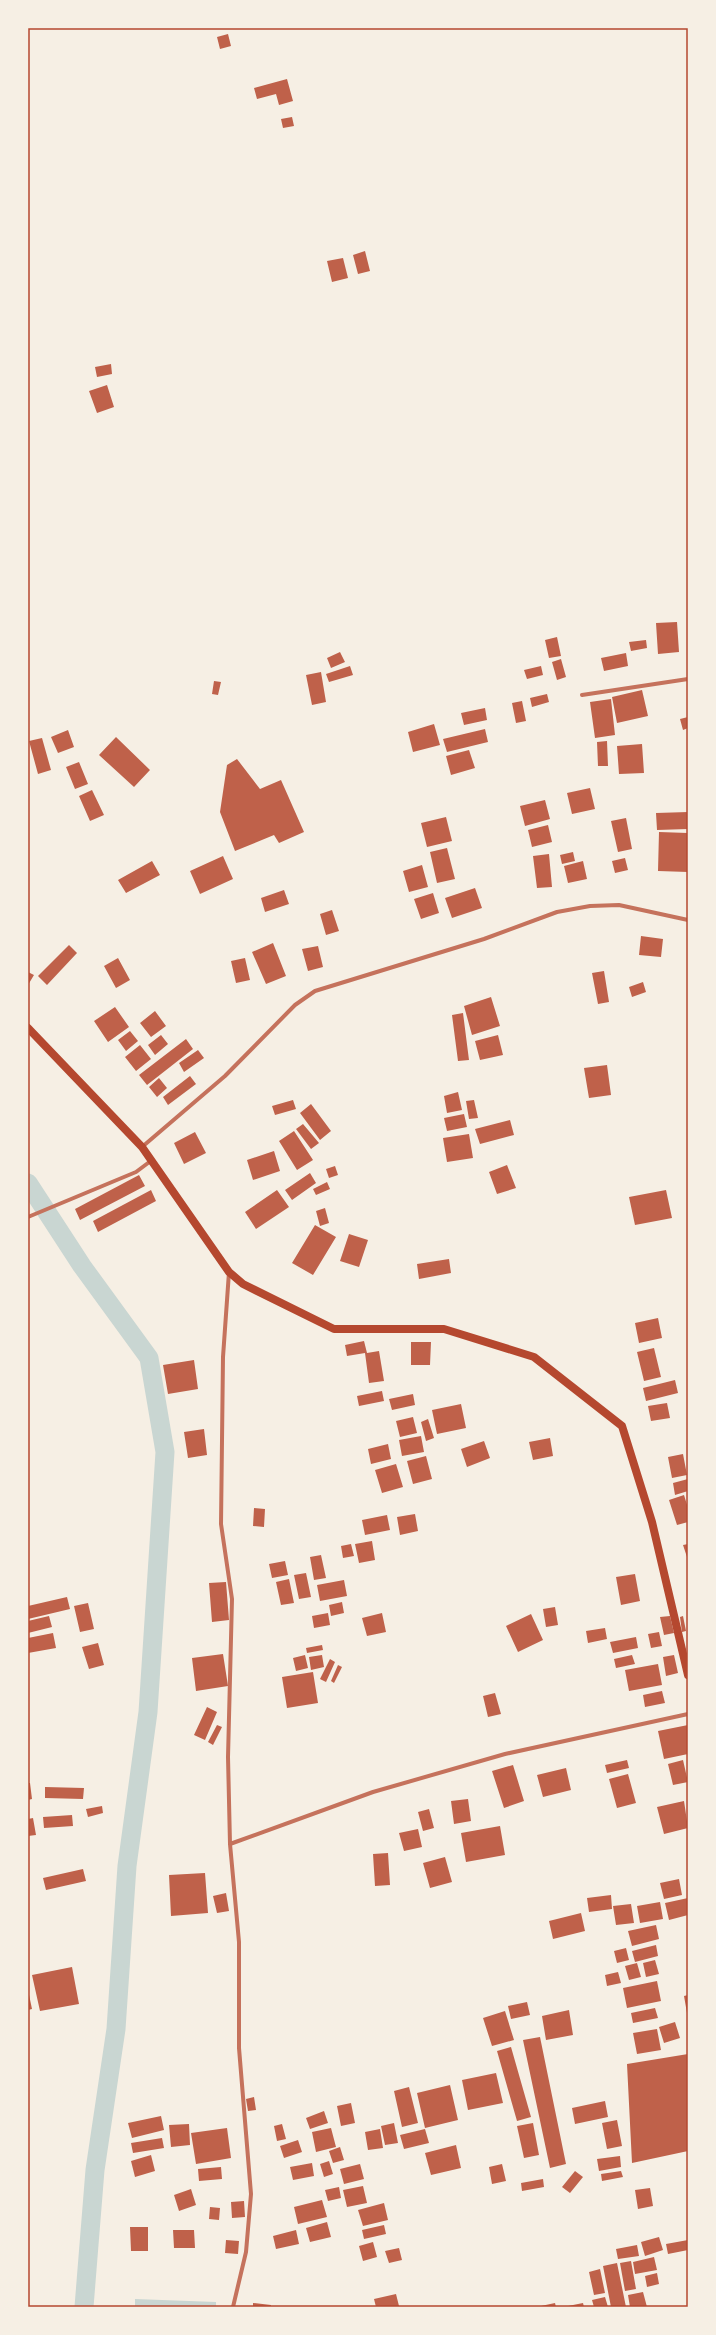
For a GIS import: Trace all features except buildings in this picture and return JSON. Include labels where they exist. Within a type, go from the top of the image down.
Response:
[{"type":"main road","points":[[28,1028],[142,1147],[229,1272],[243,1284],[334,1329],[444,1329],[534,1357],[622,1426],[652,1522],[688,1675]]},
{"type":"street","points":[[582,695],[688,679]]},
{"type":"street","points":[[142,1147],[225,1076],[295,1005],[315,991],[484,939],[557,912],[590,906],[619,906],[688,920]]},
{"type":"street","points":[[28,1217],[136,1172],[152,1160]]},
{"type":"street","points":[[229,1272],[223,1357],[220,1524],[232,1599],[228,1757],[230,1844],[240,1942],[239,2048],[251,2194],[246,2252],[233,2307]]},
{"type":"street","points":[[230,1844],[373,1792],[505,1754],[688,1714]]},
{"type":"shaded area","points":[[135,2299],[216,2302],[216,2307],[135,2307]]},
{"type":"waterway","points":[[28,1183],[82,1266],[149,1358],[165,1452],[148,1712],[127,1866],[116,2029],[95,2170],[84,2307]]}]
